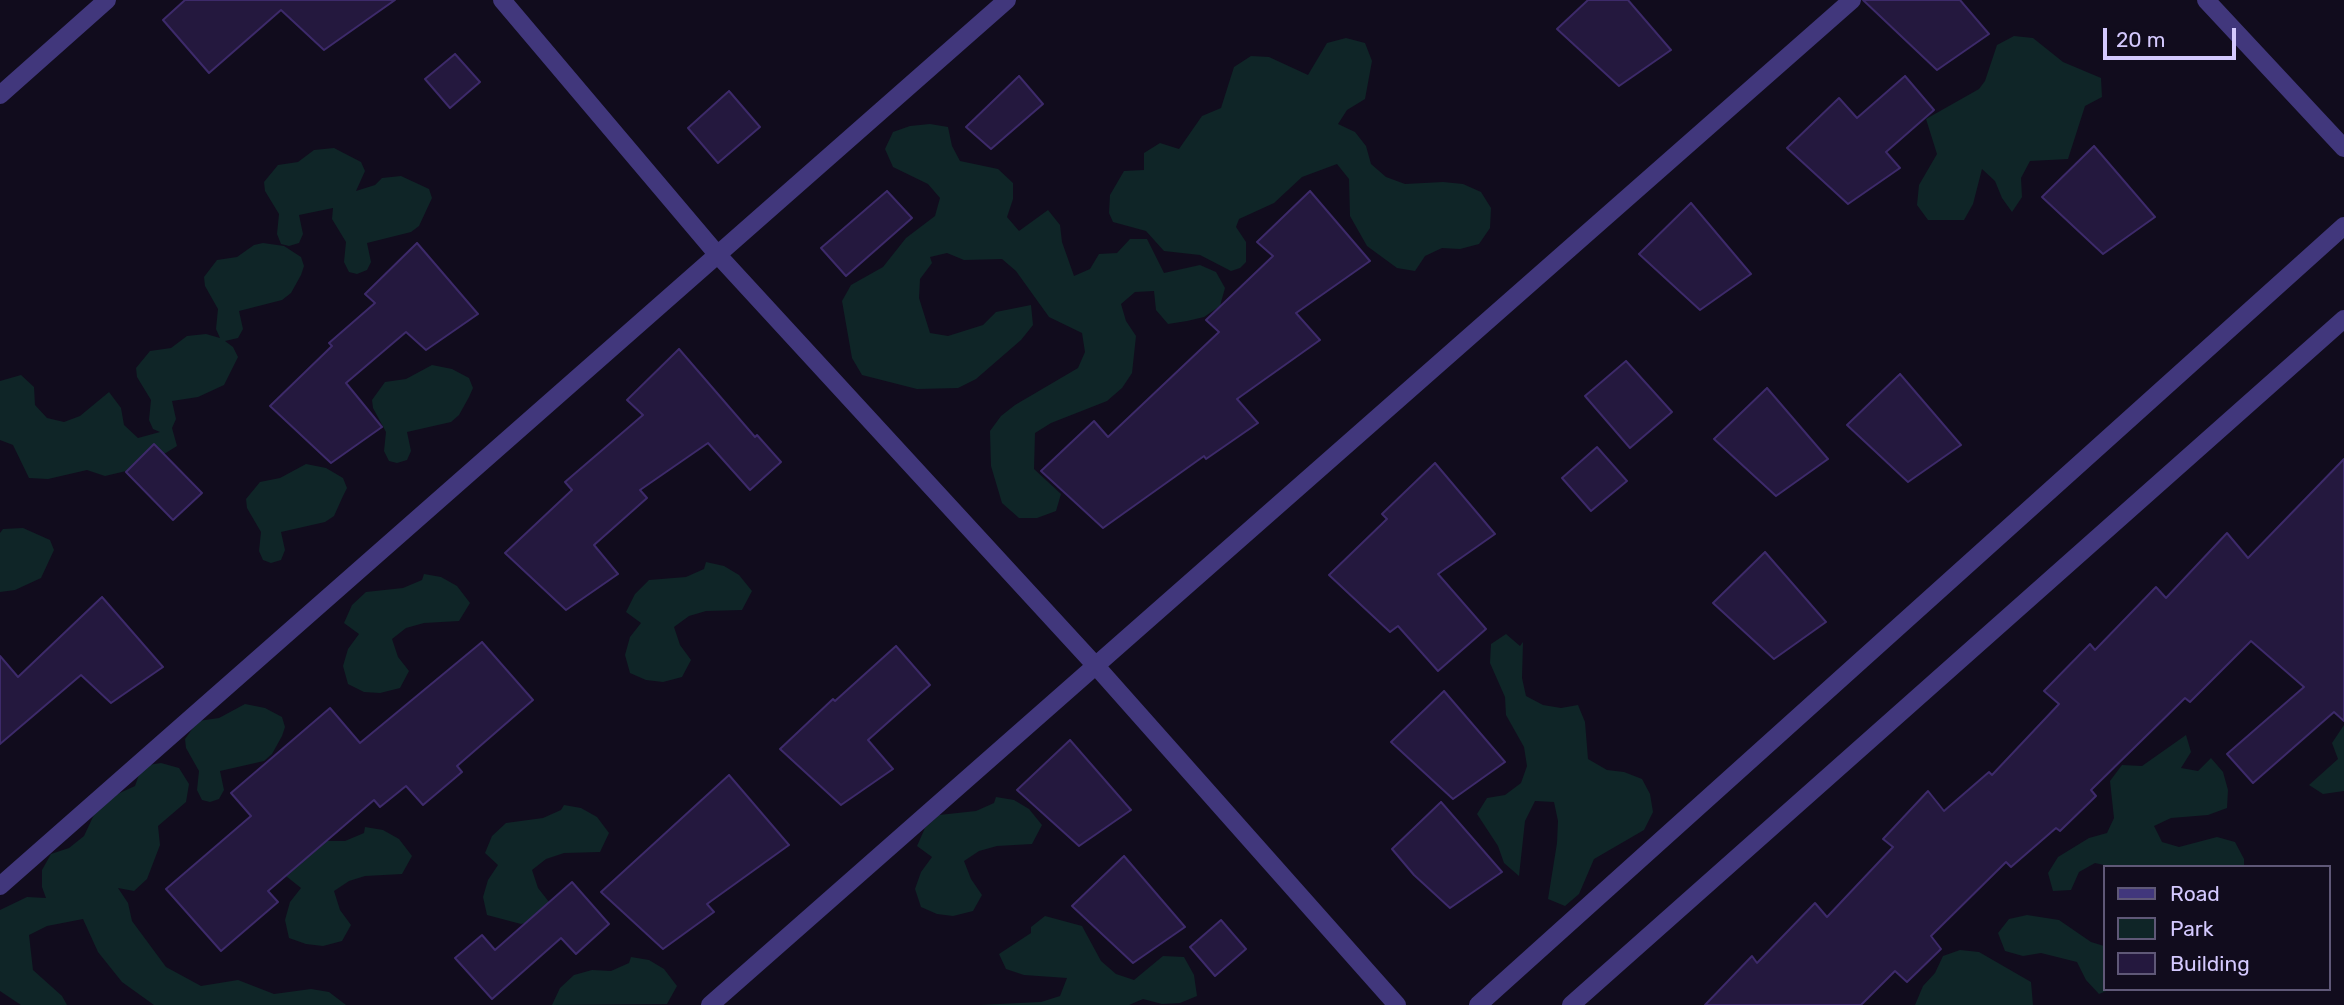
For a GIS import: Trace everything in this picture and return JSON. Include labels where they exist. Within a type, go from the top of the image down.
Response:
[{"type":"street","points":[[0,95],[107,0]]},
{"type":"street","points":[[502,0],[717,254],[1096,666],[1398,1005]]},
{"type":"street","points":[[0,886],[1007,0]]},
{"type":"street","points":[[710,1005],[1852,0]]},
{"type":"street","points":[[2206,0],[2344,148]]},
{"type":"street","points":[[1478,1005],[2344,226]]},
{"type":"street","points":[[1572,1005],[2344,319]]},
{"type":"green space","points":[[2014,36],[2033,38],[2063,62],[2101,78],[2102,97],[2085,106],[2068,159],[2030,161],[2021,178],[2022,197],[2012,212],[1995,181],[1982,169],[1973,204],[1964,220],[1928,220],[1917,205],[1919,185],[1937,154],[1926,119],[1979,89],[1985,81],[1997,45]]},
{"type":"green space","points":[[1346,38],[1365,43],[1372,61],[1365,99],[1347,110],[1338,124],[1355,132],[1366,146],[1371,164],[1386,177],[1405,184],[1463,184],[1481,192],[1491,208],[1490,228],[1479,244],[1460,249],[1442,248],[1425,256],[1415,271],[1397,268],[1367,246],[1350,216],[1349,179],[1337,164],[1302,177],[1274,203],[1239,219],[1236,227],[1246,242],[1246,262],[1231,271],[1200,255],[1164,251],[1146,231],[1113,222],[1109,213],[1110,195],[1124,171],[1144,170],[1144,153],[1160,143],[1179,149],[1202,116],[1221,108],[1234,67],[1251,56],[1269,57],[1308,75],[1327,43]]},
{"type":"green space","points":[[930,124],[948,127],[952,146],[960,161],[998,169],[1013,183],[1013,199],[1007,217],[1019,231],[1048,210],[1060,225],[1062,242],[1074,276],[1090,269],[1099,254],[1117,253],[1130,239],[1147,239],[1164,273],[1200,265],[1216,272],[1225,288],[1220,306],[1204,317],[1168,324],[1156,310],[1154,291],[1135,292],[1121,304],[1126,321],[1136,336],[1132,373],[1122,388],[1107,401],[1051,423],[1035,433],[1034,469],[1061,494],[1056,511],[1037,518],[1019,518],[1002,503],[991,466],[990,431],[1001,416],[1015,405],[1078,368],[1085,352],[1082,333],[1049,317],[1016,271],[1002,259],[964,260],[947,253],[930,257],[932,263],[920,279],[919,298],[930,333],[948,336],[983,325],[996,312],[1031,305],[1033,325],[1021,340],[976,379],[958,388],[917,389],[862,375],[852,358],[842,301],[851,285],[883,267],[906,238],[935,216],[940,198],[928,184],[893,167],[885,149],[893,132],[910,126]]},
{"type":"green space","points":[[334,148],[361,162],[365,171],[356,191],[375,185],[382,178],[401,176],[429,189],[432,198],[419,226],[411,232],[367,243],[371,262],[367,270],[357,274],[349,272],[344,262],[346,242],[332,219],[333,208],[299,215],[303,234],[299,243],[289,246],[281,244],[277,234],[279,214],[265,191],[264,182],[278,165],[298,162],[314,150]]},
{"type":"green space","points":[[263,243],[284,246],[301,257],[304,266],[301,275],[291,293],[282,300],[239,311],[243,329],[238,338],[225,341],[233,347],[238,357],[224,385],[198,397],[172,401],[176,419],[172,428],[177,446],[143,467],[105,476],[87,470],[48,479],[29,478],[13,445],[0,440],[0,381],[21,375],[34,387],[35,405],[47,418],[64,422],[80,416],[109,392],[121,408],[124,425],[138,438],[160,432],[153,429],[149,420],[151,400],[137,377],[136,368],[150,351],[171,348],[187,336],[206,334],[220,338],[216,329],[218,309],[205,286],[204,277],[217,260],[237,257],[254,245]]},
{"type":"green space","points":[[432,365],[452,369],[469,378],[473,388],[469,397],[459,415],[451,422],[407,432],[411,451],[407,460],[397,463],[389,461],[384,451],[386,432],[373,408],[372,400],[385,382],[406,379]]},
{"type":"green space","points":[[306,464],[326,468],[343,478],[347,488],[334,516],[325,522],[281,532],[285,550],[281,560],[271,563],[263,560],[259,551],[261,532],[247,508],[246,499],[260,482],[280,478]]},
{"type":"green space","points":[[23,528],[50,540],[54,550],[41,578],[15,590],[0,592],[0,533],[3,529]]},
{"type":"green space","points":[[706,562],[724,566],[739,575],[752,591],[742,610],[706,611],[689,616],[674,627],[680,645],[691,660],[682,677],[663,682],[646,680],[630,673],[625,655],[630,637],[641,623],[626,612],[635,594],[649,580],[686,577],[704,569]]},
{"type":"green space","points":[[424,574],[441,577],[457,586],[470,603],[459,621],[424,623],[406,628],[392,639],[398,657],[409,671],[400,688],[380,693],[364,692],[348,684],[343,666],[348,649],[359,634],[344,623],[352,605],[366,592],[403,588],[422,580]]},
{"type":"green space","points":[[1506,634],[1520,646],[1523,642],[1522,678],[1526,696],[1543,705],[1561,708],[1578,705],[1585,722],[1588,759],[1607,770],[1624,772],[1642,779],[1650,794],[1653,812],[1644,830],[1594,859],[1579,894],[1565,906],[1548,899],[1557,843],[1558,821],[1554,802],[1535,801],[1525,821],[1519,876],[1504,863],[1498,846],[1477,814],[1487,798],[1505,795],[1521,783],[1527,766],[1524,747],[1506,715],[1505,697],[1490,663],[1491,644]]},
{"type":"green space","points":[[245,704],[265,708],[282,717],[285,727],[282,736],[272,754],[264,761],[220,771],[224,790],[219,799],[210,802],[202,800],[197,790],[199,771],[186,748],[185,739],[198,721],[219,718]]},
{"type":"green space","points":[[2344,725],[2344,791],[2323,794],[2309,785],[2338,759],[2332,743]]},
{"type":"green space","points":[[2186,735],[2191,752],[2181,768],[2198,771],[2211,758],[2223,772],[2228,790],[2227,808],[2208,815],[2171,818],[2154,826],[2162,842],[2179,847],[2217,837],[2235,842],[2244,859],[2244,865],[2095,863],[2079,872],[2071,890],[2053,891],[2048,873],[2058,857],[2089,838],[2107,833],[2114,818],[2110,781],[2122,765],[2142,766]]},
{"type":"green space","points":[[161,763],[179,768],[189,784],[186,802],[158,826],[160,845],[147,879],[134,891],[118,888],[128,903],[132,921],[166,967],[201,986],[238,980],[274,994],[311,989],[329,992],[346,1005],[154,1005],[122,982],[98,952],[83,919],[47,926],[29,935],[33,970],[62,996],[67,1005],[21,1005],[0,991],[0,910],[27,897],[46,898],[42,887],[42,870],[51,854],[69,848],[84,836],[100,802],[135,786],[142,766]]},
{"type":"green space","points":[[996,797],[1014,800],[1029,809],[1042,825],[1032,844],[997,846],[979,851],[964,861],[971,879],[982,895],[973,911],[953,916],[937,914],[921,907],[915,889],[921,872],[932,857],[917,846],[925,828],[939,815],[976,811],[994,803]]},
{"type":"green space","points":[[564,805],[581,808],[597,817],[609,833],[600,852],[564,853],[546,859],[532,870],[538,888],[549,902],[540,919],[521,924],[487,915],[483,897],[488,880],[498,865],[485,853],[492,836],[506,823],[543,818],[561,810]]},
{"type":"green space","points":[[365,827],[383,830],[399,839],[412,856],[402,874],[365,876],[349,881],[334,891],[340,910],[351,925],[342,941],[323,946],[289,938],[285,920],[290,902],[301,888],[286,876],[294,859],[308,846],[327,841],[345,841],[364,833]]},
{"type":"green space","points":[[2027,915],[2059,920],[2091,942],[2102,945],[2102,991],[2106,991],[2099,994],[2086,980],[2077,962],[2041,953],[2023,956],[2005,951],[1998,933],[2009,919]]},
{"type":"green space","points":[[1045,916],[1082,926],[1101,961],[1116,974],[1134,980],[1163,956],[1184,957],[1194,975],[1197,996],[1180,1003],[1162,1004],[1143,999],[1129,1005],[979,1005],[1041,1002],[1060,996],[1067,978],[1024,975],[1006,969],[999,954],[1031,933],[1031,927]]},
{"type":"green space","points":[[1960,950],[1979,952],[2031,982],[2033,1005],[1915,1005],[1923,986],[1935,973],[1943,956]]},
{"type":"green space","points":[[631,957],[649,960],[664,969],[677,986],[667,1004],[552,1005],[560,988],[574,975],[592,970],[611,971],[629,963]]},
{"type":"building","points":[[185,0],[395,0],[324,50],[281,10],[209,73],[163,20]]},
{"type":"building","points":[[1588,0],[1628,0],[1671,50],[1619,86],[1557,29]]},
{"type":"building","points":[[1863,0],[1960,0],[1989,34],[1937,70]]},
{"type":"building","points":[[455,54],[480,82],[450,108],[425,79]]},
{"type":"building","points":[[1019,76],[1043,104],[991,149],[966,127]]},
{"type":"building","points":[[1905,76],[1934,110],[1886,152],[1900,168],[1848,204],[1787,148],[1839,98],[1857,118]]},
{"type":"building","points":[[729,91],[760,127],[718,163],[688,128]]},
{"type":"building","points":[[2094,146],[2155,217],[2103,254],[2042,197]]},
{"type":"building","points":[[887,191],[912,218],[846,276],[821,248]]},
{"type":"building","points":[[1310,191],[1370,261],[1296,313],[1320,340],[1237,399],[1258,423],[1206,459],[1204,456],[1103,528],[1041,471],[1094,421],[1108,437],[1219,332],[1206,320],[1273,256],[1257,242]]},
{"type":"building","points":[[1691,203],[1751,274],[1700,310],[1639,254]]},
{"type":"building","points":[[417,243],[478,314],[426,350],[406,332],[346,383],[382,427],[331,463],[270,406],[332,346],[329,343],[375,303],[365,294]]},
{"type":"building","points":[[679,349],[755,437],[757,435],[781,462],[750,490],[708,443],[640,490],[647,498],[594,545],[618,574],[566,610],[505,553],[572,490],[565,482],[643,415],[627,400]]},
{"type":"building","points":[[1626,361],[1672,412],[1630,448],[1585,396]]},
{"type":"building","points":[[1900,374],[1961,445],[1908,482],[1847,425]]},
{"type":"building","points":[[1767,388],[1828,459],[1776,496],[1714,439]]},
{"type":"building","points":[[154,444],[202,493],[173,520],[126,472]]},
{"type":"building","points":[[1597,447],[1627,481],[1591,511],[1562,478]]},
{"type":"building","points":[[2344,459],[2344,721],[2334,712],[2253,783],[2227,754],[2304,687],[2251,641],[2190,702],[2185,698],[2091,790],[2096,796],[2060,831],[2056,828],[2011,867],[2006,862],[1931,936],[1941,949],[1907,982],[1895,971],[1861,1005],[1705,1005],[1752,956],[1757,963],[1815,903],[1827,917],[1893,847],[1883,839],[1928,791],[1944,811],[1989,772],[1992,775],[2059,704],[2044,691],[2090,644],[2095,650],[2156,587],[2166,598],[2227,533],[2248,558]]},
{"type":"building","points":[[1435,463],[1495,534],[1438,574],[1486,629],[1438,671],[1398,626],[1390,632],[1329,575],[1387,519],[1382,514]]},
{"type":"building","points":[[1765,552],[1826,622],[1774,659],[1713,603]]},
{"type":"building","points":[[102,597],[163,667],[111,703],[81,675],[0,744],[0,656],[18,677]]},
{"type":"building","points":[[482,642],[533,700],[457,766],[462,772],[423,805],[406,786],[380,807],[374,800],[268,891],[278,902],[221,951],[166,889],[251,816],[231,793],[330,708],[360,743]]},
{"type":"building","points":[[896,646],[930,685],[868,740],[893,769],[841,805],[780,749],[833,699],[835,701]]},
{"type":"building","points":[[1444,691],[1505,762],[1453,799],[1391,742]]},
{"type":"building","points":[[1070,740],[1131,810],[1079,846],[1017,790]]},
{"type":"building","points":[[729,775],[789,845],[707,904],[714,912],[663,949],[601,892]]},
{"type":"building","points":[[1441,802],[1502,872],[1450,908],[1414,875],[1392,849]]},
{"type":"building","points":[[1124,856],[1185,927],[1133,963],[1072,906]]},
{"type":"building","points":[[572,882],[609,924],[576,954],[561,938],[492,999],[455,958],[482,935],[495,950]]},
{"type":"building","points":[[1221,920],[1246,949],[1215,976],[1190,947]]}]
